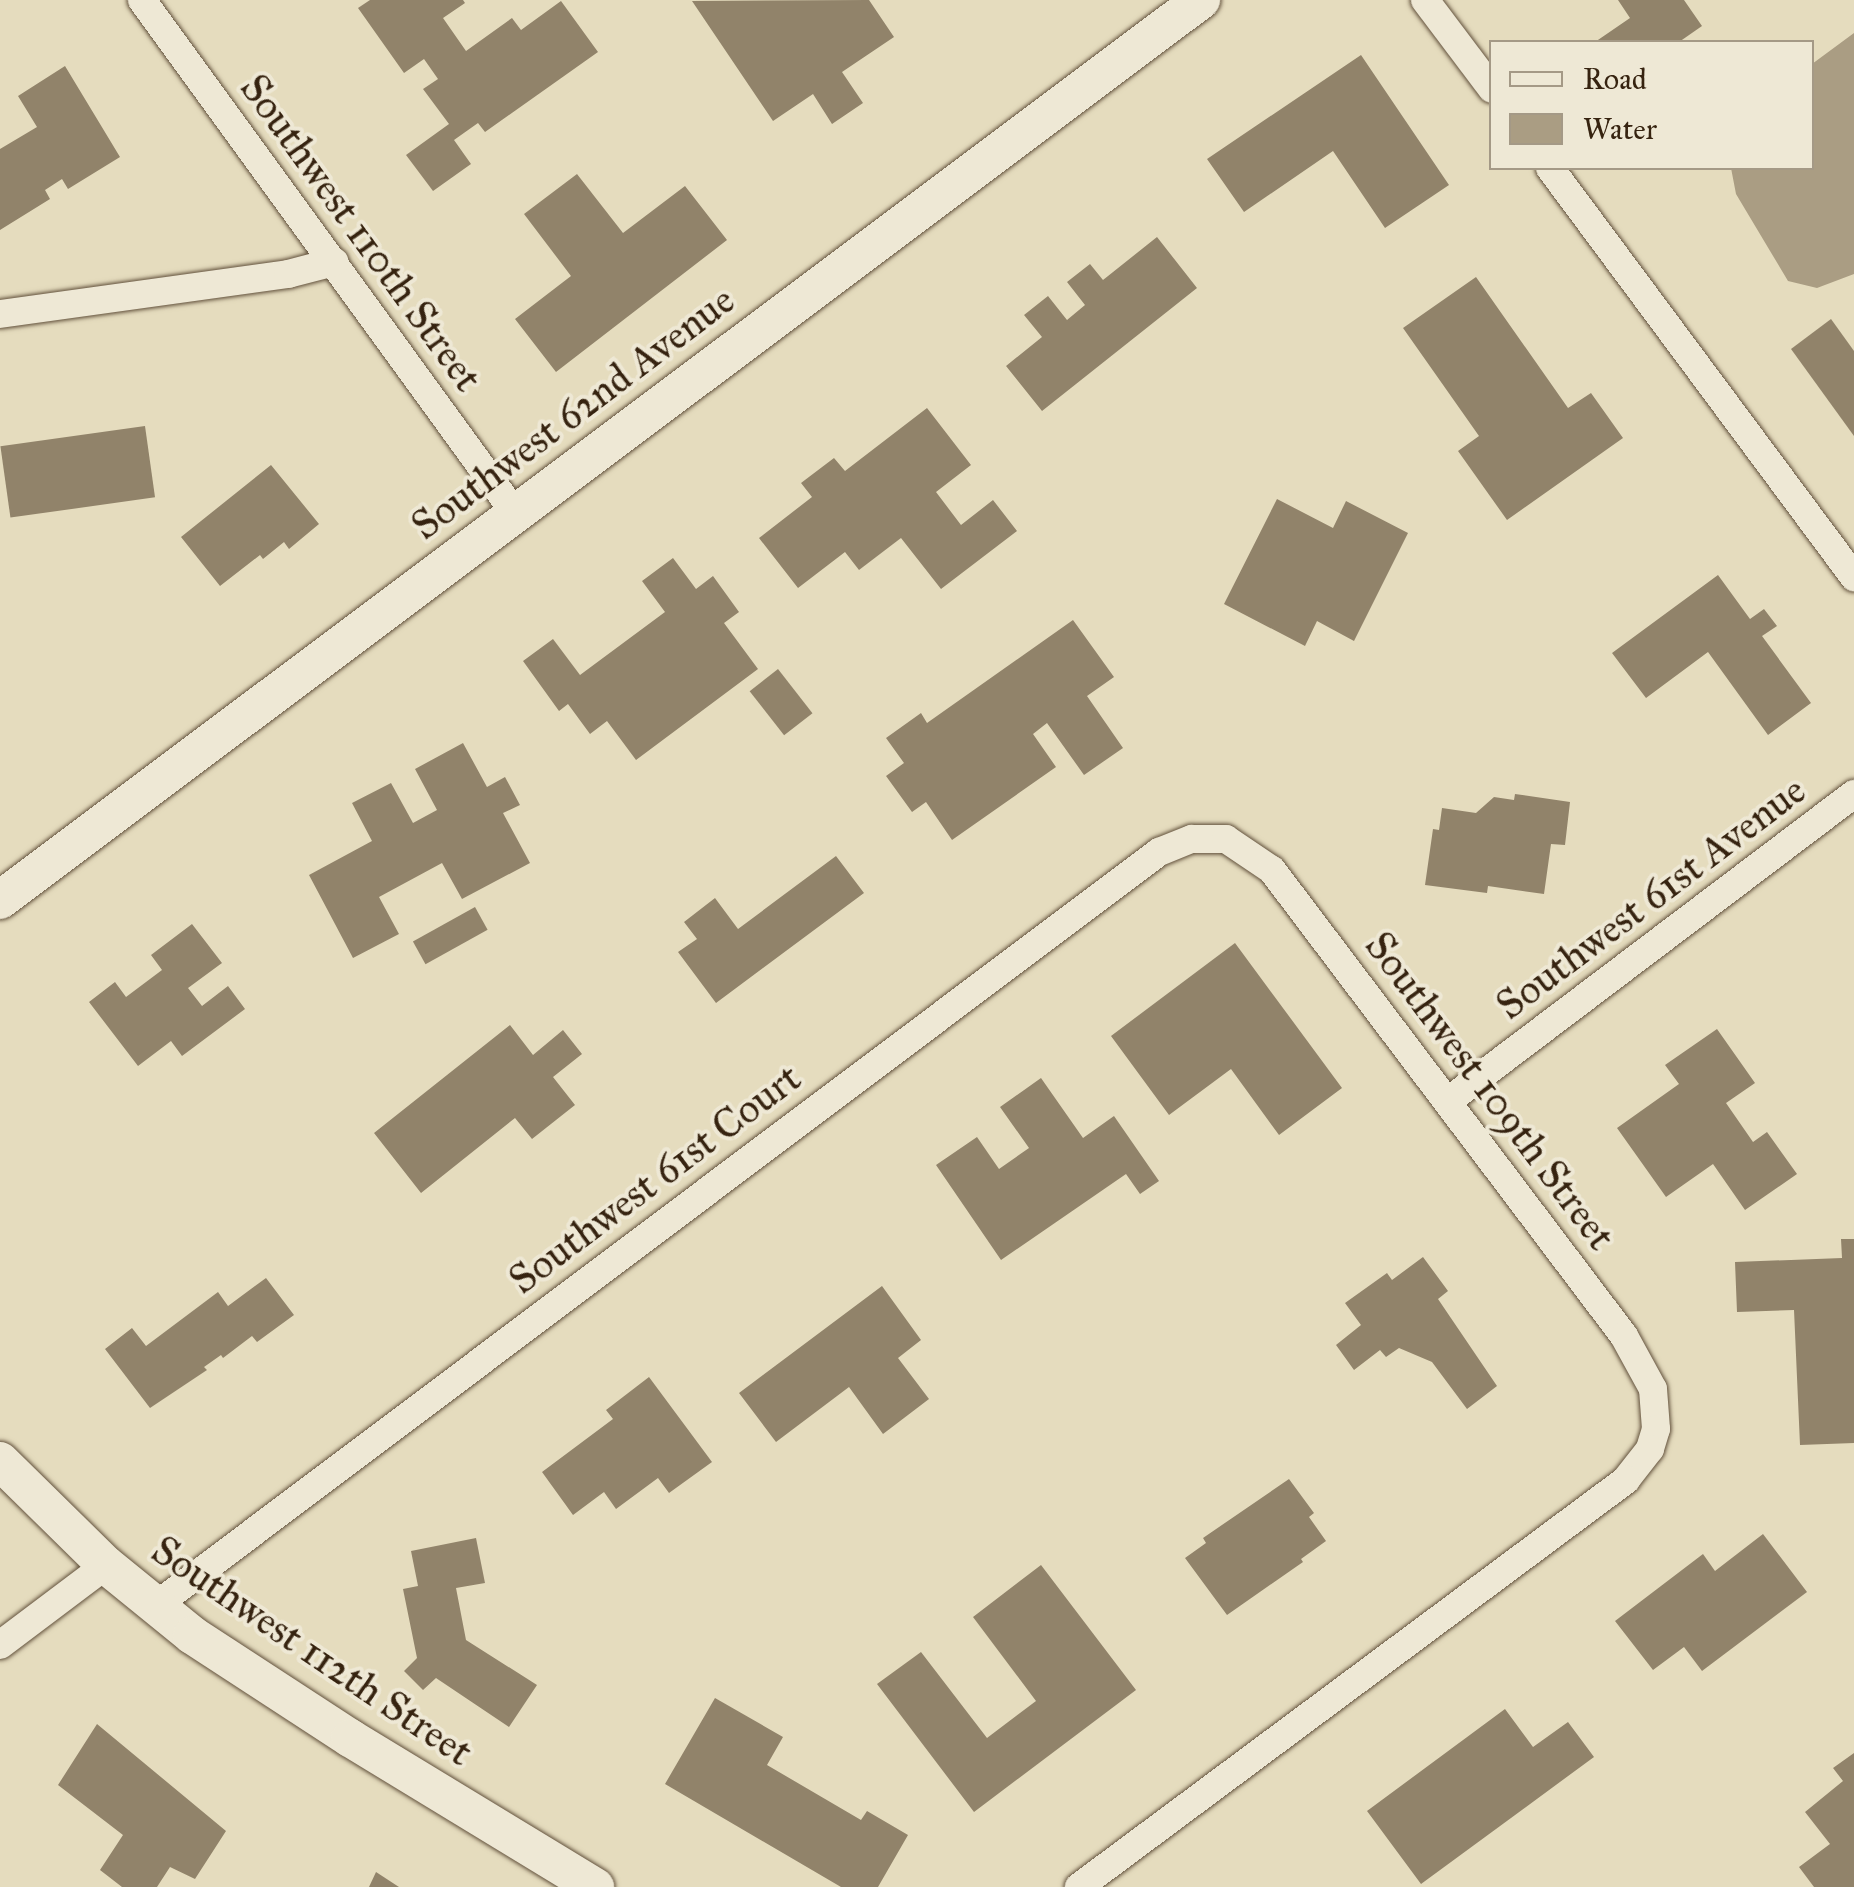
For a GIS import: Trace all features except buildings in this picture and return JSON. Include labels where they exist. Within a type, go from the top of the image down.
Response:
[{"type":"street","name":"Southwest 110th Street","points":[[142,0],[515,513]]},
{"type":"street","name":"Southwest 62nd Avenue","points":[[0,900],[1200,0]]},
{"type":"street","points":[[1425,0],[1489,85]]},
{"type":"street","points":[[1551,170],[1854,577]]},
{"type":"street","points":[[0,314],[288,274],[334,262]]},
{"type":"street","name":"Southwest 61st Avenue","points":[[1448,1100],[1854,794]]},
{"type":"street","name":"Southwest 109th Street","points":[[1079,1887],[1626,1480],[1650,1449],[1656,1429],[1653,1390],[1642,1364],[1448,1100],[1272,870],[1240,845],[1212,837]]},
{"type":"street","name":"Southwest 61st Court","points":[[155,1606],[1159,852],[1192,839],[1212,837]]},
{"type":"street","name":"Southwest 112th Street","points":[[0,1461],[106,1566],[155,1606],[319,1718],[595,1887]]},
{"type":"street","points":[[0,1645],[106,1566]]},
{"type":"water","points":[[1854,33],[1854,274],[1817,288],[1788,281],[1736,194],[1731,170],[1814,170],[1814,63]]}]
